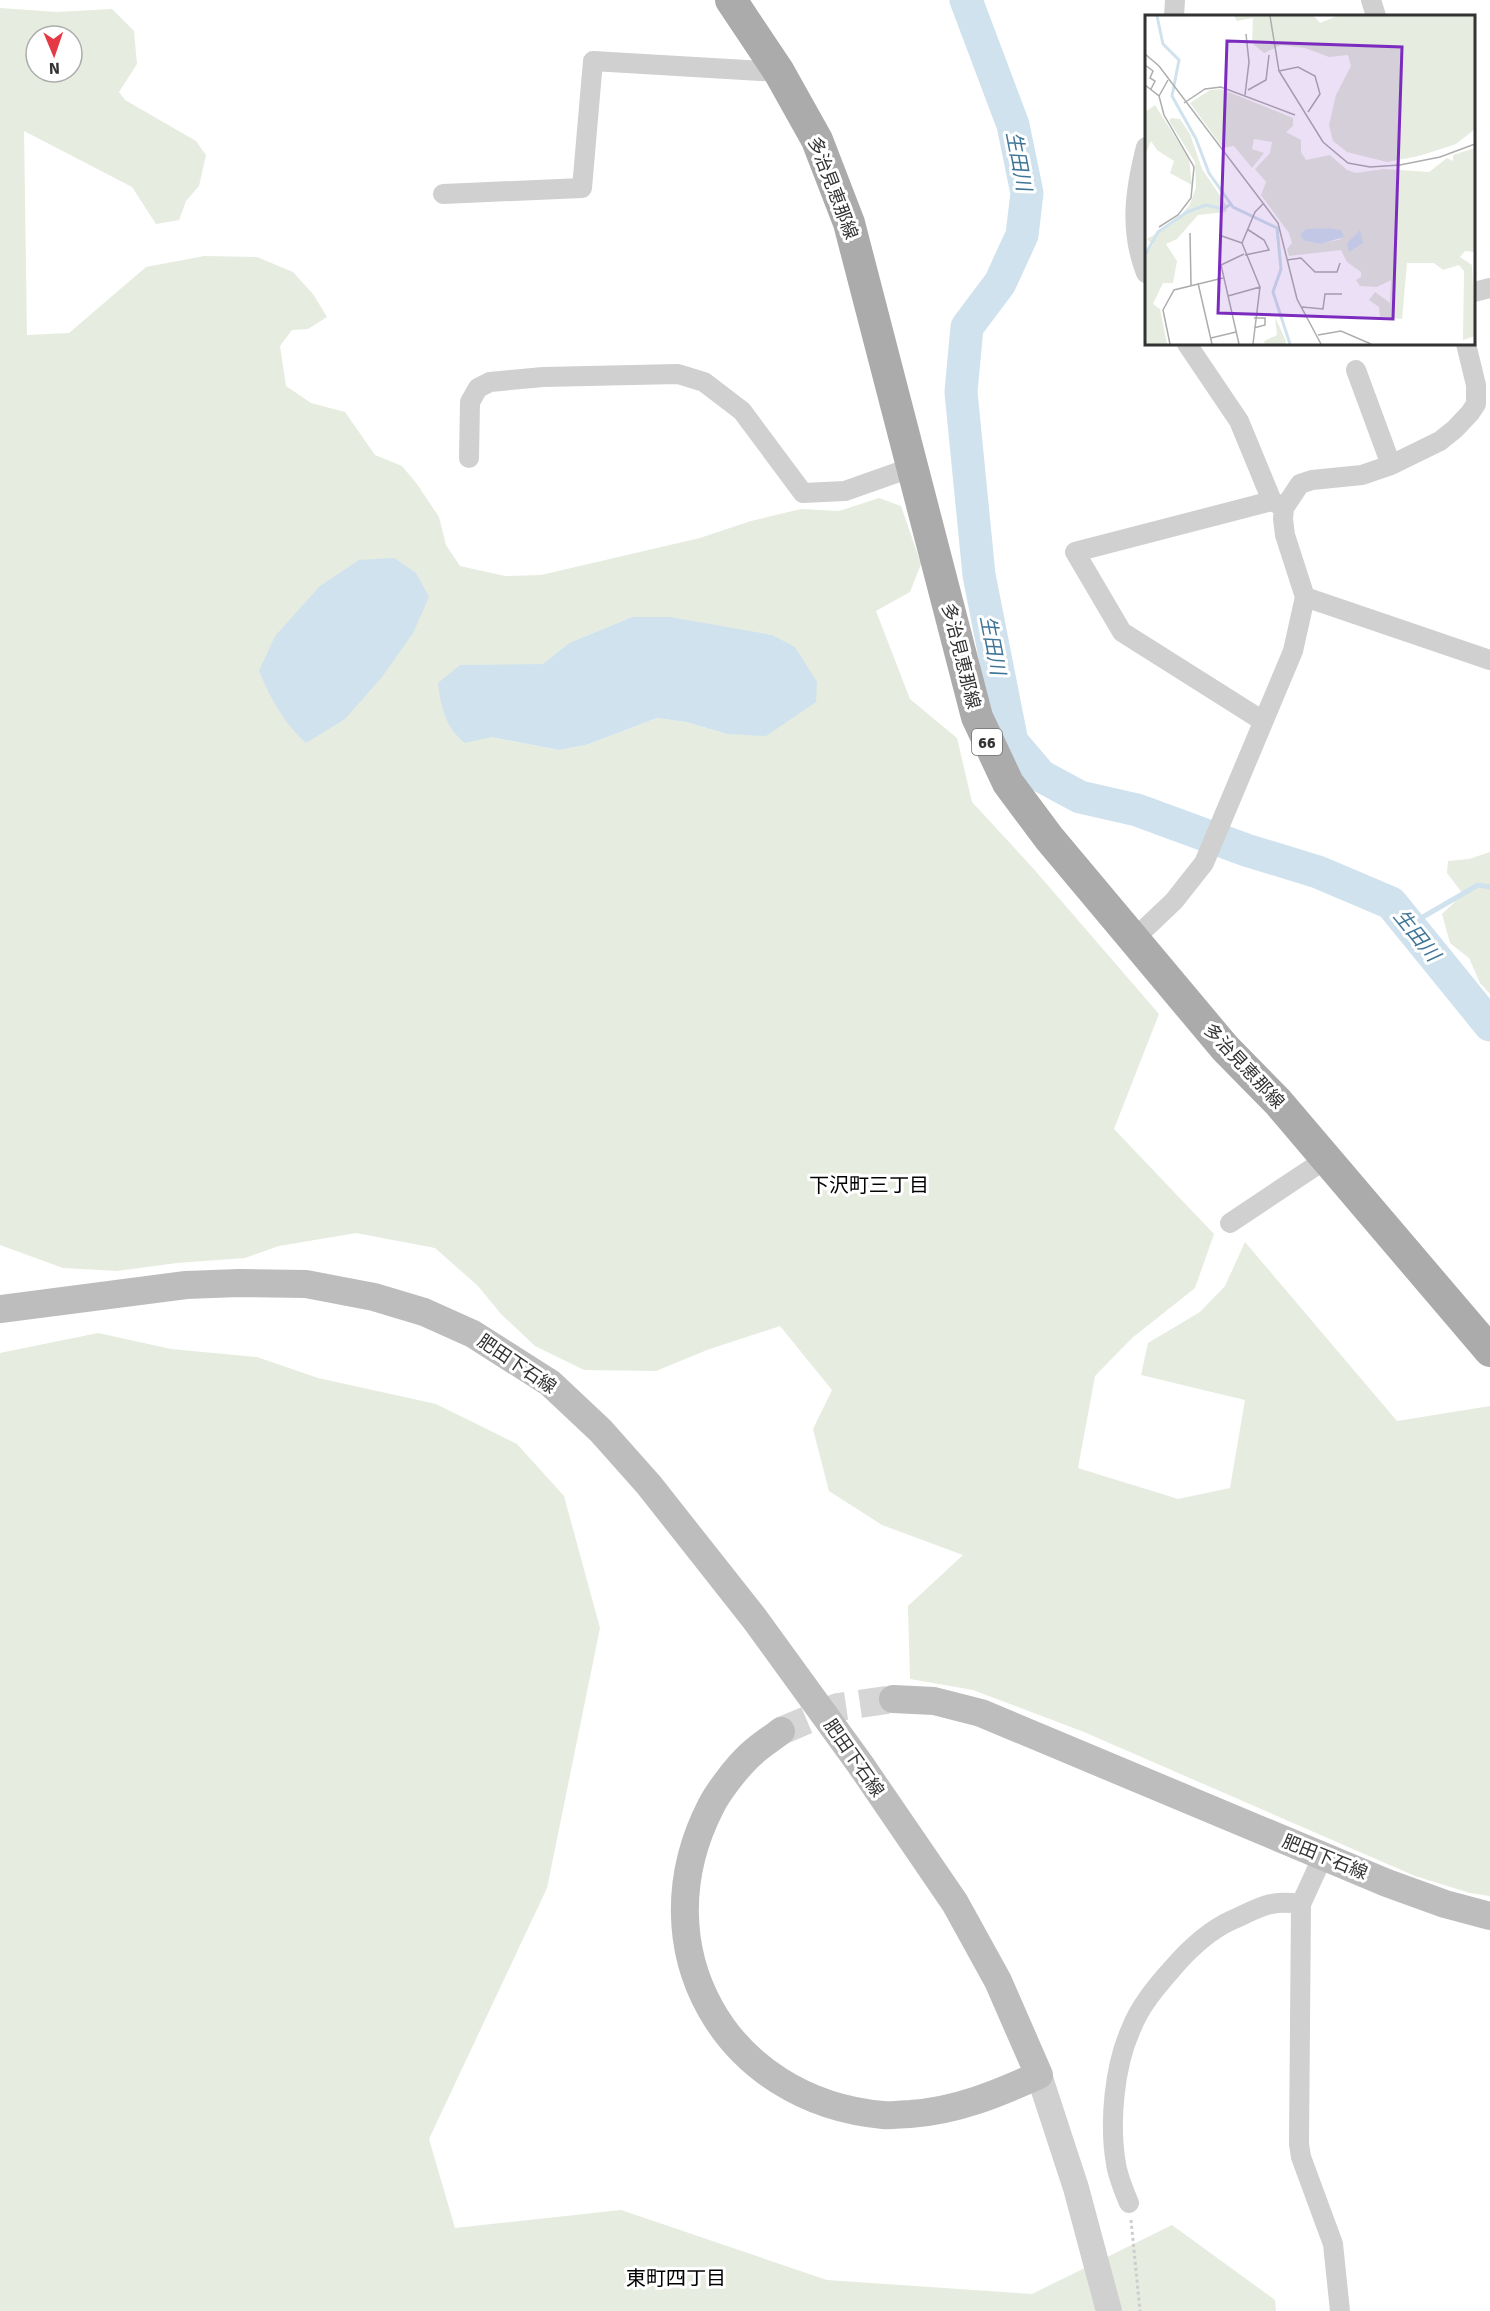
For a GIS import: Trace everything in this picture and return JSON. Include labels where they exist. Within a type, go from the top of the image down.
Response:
[{"type":"main road","name":"多治見恵那線","points":[[730,0],[779,72],[817,140],[849,223],[977,717],[1008,783],[1049,838],[1133,940],[1225,1048],[1278,1102],[1490,1351]]},
{"type":"main road","name":"肥田下石線","points":[[0,1309],[186,1285],[306,1284],[374,1298],[424,1312],[473,1334],[550,1383],[601,1431],[649,1485],[754,1618],[860,1764],[954,1903],[998,1981],[1039,2075]]},
{"type":"main road","name":"肥田下石線","points":[[893,1699],[934,1701],[981,1713],[1323,1856],[1426,1897],[1490,1916]]},
{"type":"main road","points":[[781,1731],[746,1758],[711,1805],[693,1850],[685,1889],[688,1954],[696,1982],[713,2014],[734,2044],[766,2072],[807,2096],[844,2109],[884,2116],[931,2112],[971,2103],[1039,2075]]},
{"type":"street","points":[[1174,15],[1175,0]]},
{"type":"street","points":[[1371,0],[1376,15]]},
{"type":"street","points":[[443,194],[582,188],[593,61],[779,72]]},
{"type":"street","points":[[1145,152],[1135,201],[1141,226],[1142,261],[1145,270]]},
{"type":"street","points":[[1475,292],[1490,288]]},
{"type":"street","points":[[1133,940],[1174,901],[1204,863],[1293,651],[1305,597],[1278,505],[1239,421],[1188,345]]},
{"type":"street","points":[[1263,721],[1122,632],[1075,552],[1278,505],[1300,484],[1312,480],[1362,475],[1391,465],[1440,441],[1470,413],[1476,404],[1476,385],[1466,345]]},
{"type":"street","points":[[1356,370],[1391,465]]},
{"type":"street","points":[[469,458],[470,402],[478,388],[490,382],[543,377],[678,374],[704,382],[742,411],[803,493],[845,491],[913,466]]},
{"type":"street","points":[[1305,597],[1490,660]]},
{"type":"street","points":[[1230,1223],[1326,1159]]},
{"type":"street","points":[[1323,1856],[1301,1904],[1299,2144],[1301,2157],[1333,2244],[1340,2311]]},
{"type":"street","points":[[1129,2203],[1116,2166],[1113,2112],[1118,2072],[1130,2029],[1151,1992],[1186,1953],[1216,1928],[1266,1905],[1282,1901],[1301,1904]]},
{"type":"street","points":[[1039,2075],[1076,2188],[1109,2311]]},
{"type":"path","points":[[1129,2203],[1140,2311]]},
{"type":"shaded area","points":[[0,8],[57,12],[112,9],[134,31],[137,64],[119,92],[125,100],[196,141],[206,155],[199,186],[186,201],[179,220],[156,224],[132,187],[24,131],[27,335],[69,333],[146,267],[204,256],[257,257],[293,272],[313,294],[327,317],[308,329],[292,330],[280,346],[286,386],[311,403],[345,412],[375,455],[402,466],[439,517],[446,545],[460,566],[505,576],[541,575],[700,538],[751,521],[801,509],[839,511],[879,498],[901,506],[921,564],[910,592],[876,611],[910,699],[957,738],[972,802],[1032,867],[1159,1014],[1114,1129],[1214,1234],[1195,1288],[1132,1338],[1095,1376],[1078,1468],[1178,1499],[1230,1488],[1245,1400],[1141,1375],[1148,1343],[1200,1312],[1225,1286],[1245,1242],[1397,1421],[1490,1406],[1490,1896],[1470,1893],[1415,1876],[1084,1732],[973,1690],[910,1679],[908,1606],[963,1555],[882,1525],[829,1491],[813,1429],[832,1390],[780,1326],[707,1350],[656,1371],[584,1370],[535,1346],[501,1314],[478,1286],[435,1248],[356,1233],[279,1246],[245,1258],[177,1263],[117,1271],[63,1268],[0,1245]],"holes":[[[632,617],[772,635],[727,734],[686,722],[657,718],[586,745],[559,750],[491,737],[506,666],[543,664],[569,643]]]},
{"type":"shaded area","points":[[1490,852],[1490,994],[1480,983],[1469,958],[1450,943],[1442,914],[1463,894],[1447,873],[1448,861],[1469,859]]},
{"type":"shaded area","points":[[98,1333],[171,1349],[257,1357],[318,1378],[436,1404],[517,1444],[564,1496],[600,1628],[547,1888],[429,2139],[455,2228],[621,2210],[827,2280],[1032,2294],[1172,2225],[1275,2300],[1276,2311],[0,2311],[0,1353]]},
{"type":"water","points":[[394,558],[416,573],[429,597],[413,633],[382,677],[345,719],[306,743],[278,710],[259,671],[275,636],[320,586],[359,560]]},
{"type":"water","points":[[632,617],[670,617],[772,635],[795,647],[817,682],[816,702],[766,736],[727,734],[686,722],[657,718],[586,745],[559,750],[491,737],[465,743],[448,723],[438,683],[460,665],[543,664],[569,643]]},
{"type":"waterway","name":"生田川","points":[[966,0],[1013,125],[1027,193],[1022,235],[1000,283],[967,327],[961,392],[979,575],[1012,742],[1041,776],[1080,797],[1137,810],[1246,850],[1318,872],[1391,903],[1490,1025]]},
{"type":"waterway","points":[[1409,925],[1478,885],[1490,887]]},
{"type":"tunnel","points":[[781,1731],[838,1707],[893,1699]]},
{"type":"district","name":"下沢町三丁目","points":[[869,1185]]},
{"type":"district","name":"東町四丁目","points":[[676,2278]]}]
